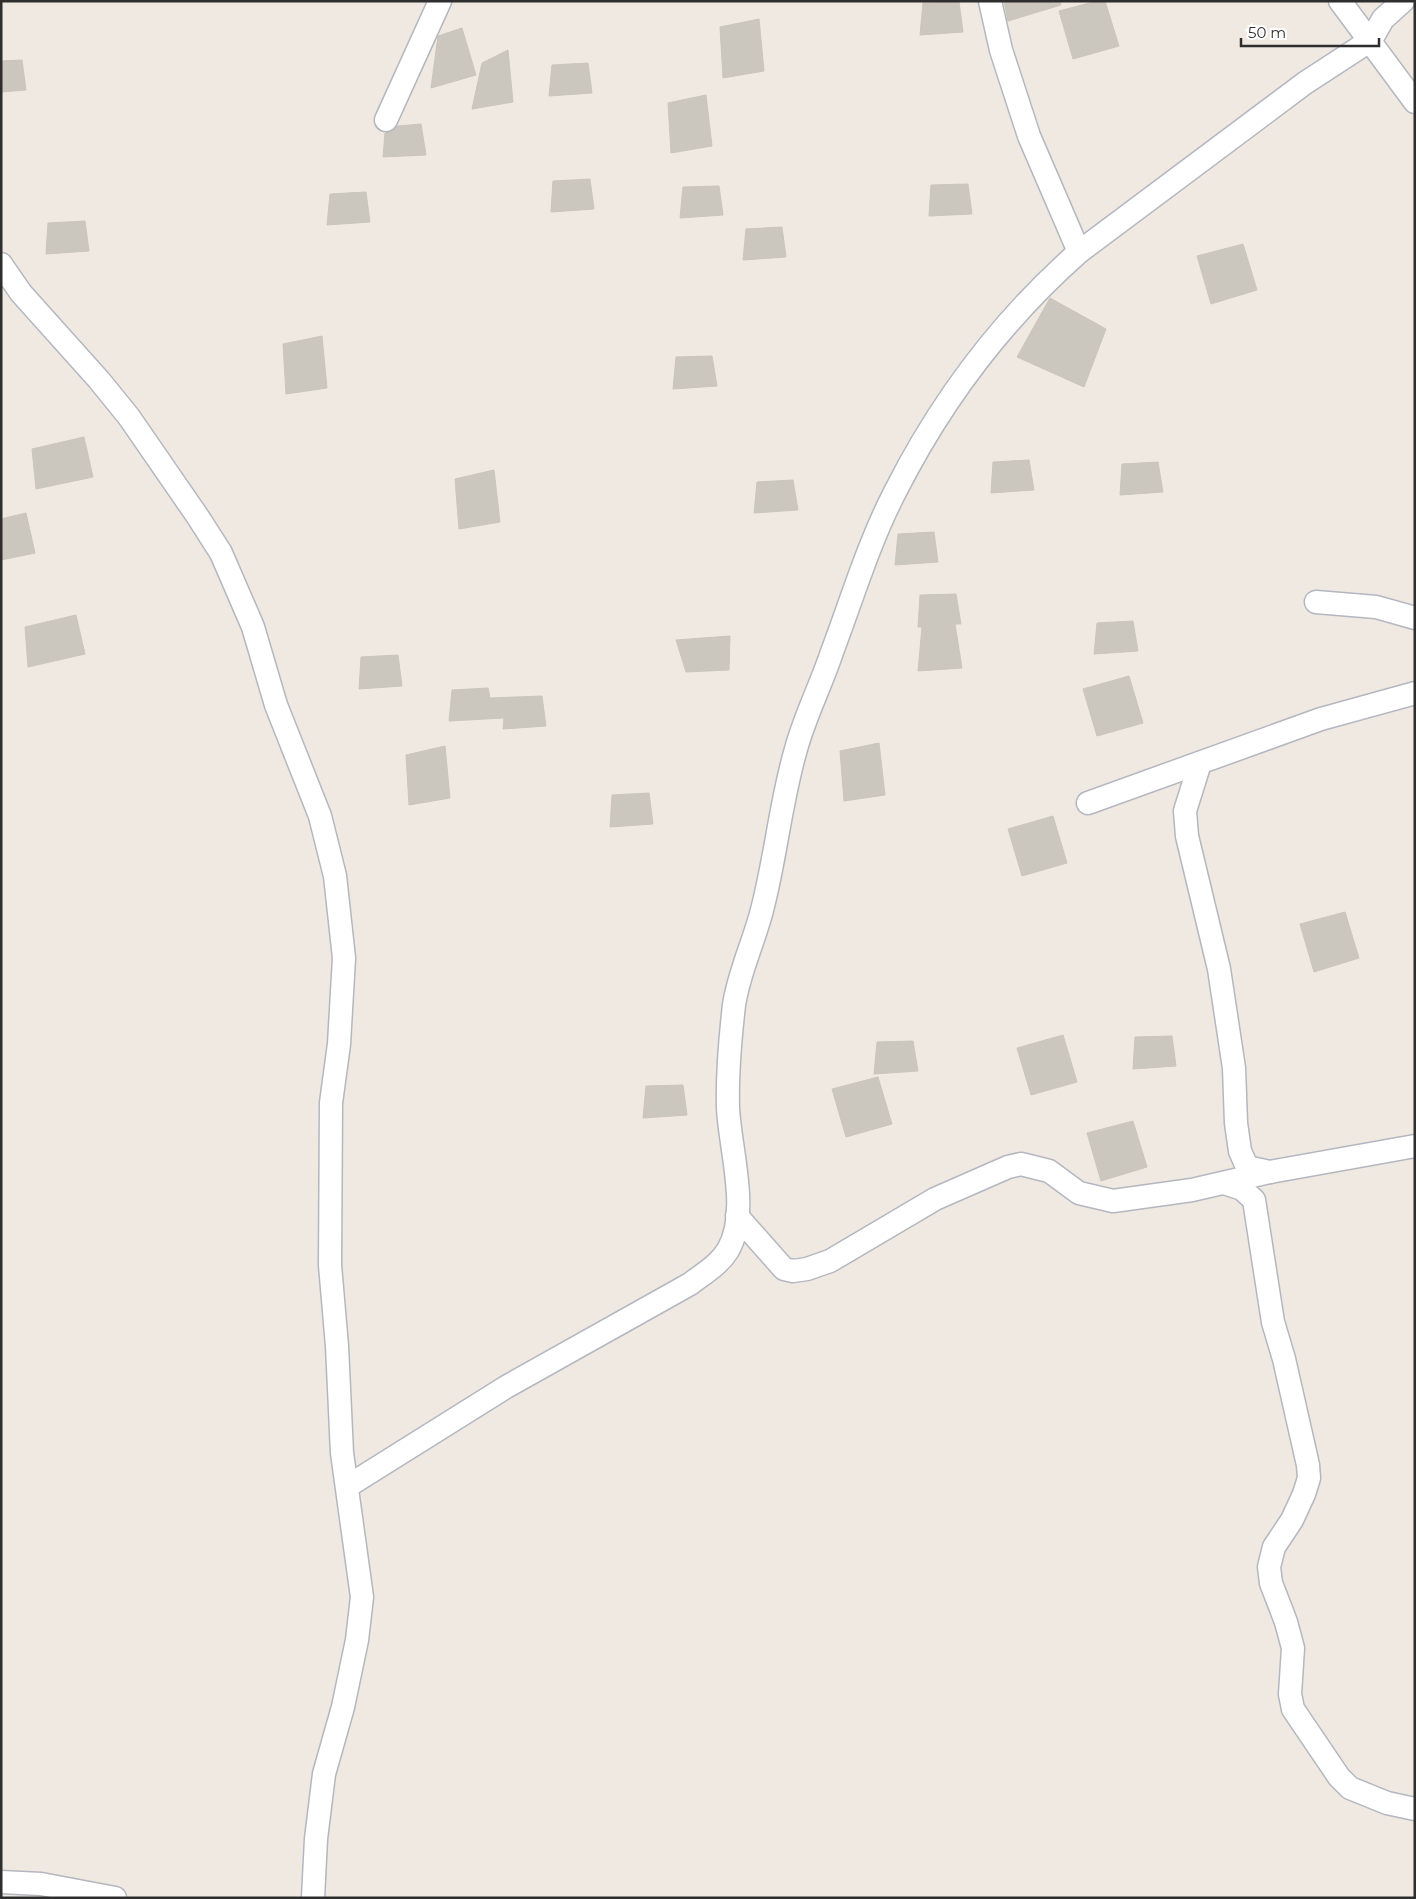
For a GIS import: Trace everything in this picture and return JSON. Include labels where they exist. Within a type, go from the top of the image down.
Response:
[{"type":"street","points":[[386,120],[440,1]]},
{"type":"street","points":[[990,1],[1001,50],[1028,136],[1079,252]]},
{"type":"street","points":[[1340,1],[1371,40],[1415,102]]},
{"type":"street","points":[[348,1486],[506,1386],[690,1284],[716,1265],[728,1251],[734,1237],[737,1216],[737,1186],[728,1109],[728,1057],[736,993],[764,905],[795,750],[894,494],[925,437],[1004,325],[1079,252],[1305,84],[1371,40],[1383,19],[1403,1]]},
{"type":"street","points":[[1,264],[21,293],[99,380],[129,417],[198,517],[221,554],[253,627],[276,705],[320,816],[335,876],[344,958],[339,1044],[331,1103],[328,1178],[330,1265],[337,1346],[342,1453],[362,1597],[358,1640],[343,1708],[324,1774],[316,1839],[313,1898]]},
{"type":"street","points":[[1316,602],[1376,607],[1415,618]]},
{"type":"street","points":[[1088,802],[1321,719],[1415,693]]},
{"type":"street","points":[[1200,763],[1185,811],[1187,836],[1219,969],[1234,1068],[1236,1124],[1240,1151],[1247,1166],[1270,1172]]},
{"type":"street","points":[[737,1216],[784,1269],[793,1271],[830,1261],[935,1199],[1008,1166],[1021,1164],[1049,1171],[1079,1193],[1112,1202],[1192,1190],[1270,1172],[1415,1146]]},
{"type":"street","points":[[1224,1183],[1242,1189],[1254,1200],[1273,1322],[1286,1368],[1308,1465],[1309,1478],[1304,1494],[1274,1548],[1269,1567],[1271,1583],[1286,1622],[1293,1648],[1290,1694],[1293,1709],[1339,1777],[1350,1788],[1387,1803],[1415,1809]]},
{"type":"street","points":[[1,1882],[41,1884],[115,1898]]},
{"type":"building","points":[[1004,1],[1060,1],[1061,5],[1008,21]]},
{"type":"building","points":[[1097,1],[1105,1],[1119,46],[1073,59],[1059,11]]},
{"type":"building","points":[[959,2],[963,32],[920,35],[923,3]]},
{"type":"building","points":[[759,19],[764,71],[723,78],[720,27]]},
{"type":"building","points":[[462,28],[476,75],[431,88],[438,36]]},
{"type":"building","points":[[508,50],[513,102],[472,109],[482,63]]},
{"type":"building","points":[[22,60],[26,90],[1,92],[1,61]]},
{"type":"building","points":[[588,63],[592,93],[549,96],[552,65]]},
{"type":"building","points":[[706,95],[712,146],[671,153],[668,103]]},
{"type":"building","points":[[421,124],[426,155],[383,157],[385,133],[393,131],[398,126]]},
{"type":"building","points":[[590,179],[594,209],[551,212],[553,181]]},
{"type":"building","points":[[968,184],[972,214],[929,216],[931,185]]},
{"type":"building","points":[[719,186],[723,215],[680,218],[683,187]]},
{"type":"building","points":[[366,192],[370,222],[327,225],[330,194]]},
{"type":"building","points":[[85,221],[89,251],[46,254],[48,223]]},
{"type":"building","points":[[782,227],[786,257],[743,260],[746,229]]},
{"type":"building","points":[[1243,244],[1257,290],[1211,304],[1197,256]]},
{"type":"building","points":[[1050,298],[1106,329],[1084,387],[1017,357]]},
{"type":"building","points":[[322,336],[327,388],[286,394],[283,344]]},
{"type":"building","points":[[712,356],[717,386],[673,389],[676,357]]},
{"type":"building","points":[[84,437],[93,477],[36,489],[32,449]]},
{"type":"building","points":[[1029,460],[1034,490],[991,493],[993,462]]},
{"type":"building","points":[[1158,462],[1163,492],[1120,495],[1122,464]]},
{"type":"building","points":[[494,470],[500,522],[459,529],[455,479]]},
{"type":"building","points":[[793,480],[798,510],[754,513],[757,482]]},
{"type":"building","points":[[26,513],[35,553],[1,560],[1,519]]},
{"type":"building","points":[[934,532],[938,562],[895,565],[898,534]]},
{"type":"building","points":[[956,594],[961,624],[955,624],[962,668],[918,671],[922,627],[918,627],[920,595]]},
{"type":"building","points":[[76,615],[85,654],[28,667],[25,627]]},
{"type":"building","points":[[1133,621],[1138,651],[1094,654],[1097,623]]},
{"type":"building","points":[[730,636],[729,670],[686,672],[676,640]]},
{"type":"building","points":[[398,655],[402,686],[359,689],[361,657]]},
{"type":"building","points":[[1129,676],[1143,723],[1097,736],[1083,689]]},
{"type":"building","points":[[488,688],[490,698],[542,696],[546,726],[503,729],[504,718],[449,721],[452,690]]},
{"type":"building","points":[[879,743],[885,795],[844,801],[840,751]]},
{"type":"building","points":[[445,746],[450,798],[409,805],[406,755]]},
{"type":"building","points":[[649,793],[653,824],[610,827],[612,795]]},
{"type":"building","points":[[1053,816],[1067,863],[1022,876],[1008,829]]},
{"type":"building","points":[[1345,912],[1359,958],[1314,972],[1300,924]]},
{"type":"building","points":[[1063,1035],[1077,1082],[1031,1095],[1017,1048]]},
{"type":"building","points":[[1172,1036],[1176,1066],[1133,1069],[1135,1037]]},
{"type":"building","points":[[913,1041],[918,1071],[874,1074],[877,1042]]},
{"type":"building","points":[[878,1077],[892,1124],[846,1137],[832,1089]]},
{"type":"building","points":[[683,1085],[687,1115],[643,1118],[646,1086]]},
{"type":"building","points":[[1133,1121],[1147,1167],[1101,1181],[1087,1133]]}]
